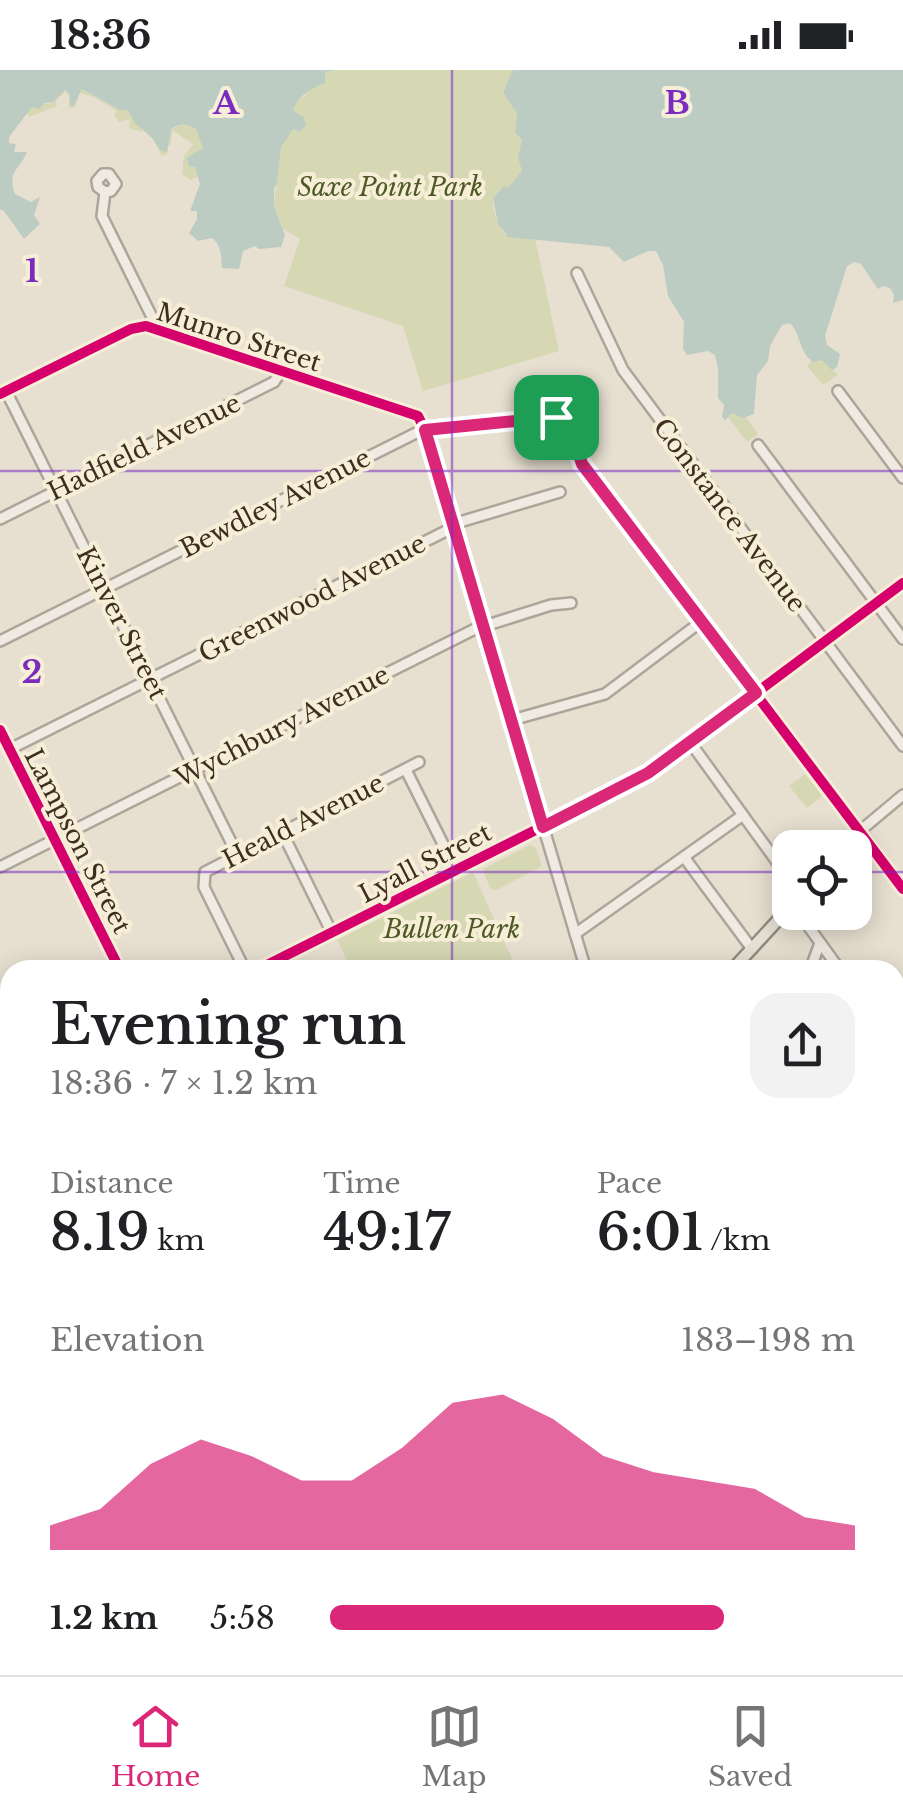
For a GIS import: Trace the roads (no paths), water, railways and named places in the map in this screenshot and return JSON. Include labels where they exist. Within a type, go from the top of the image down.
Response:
[{"type":"main road","points":[[872,846],[903,889]]},
{"type":"main road","points":[[742,960],[772,927]]},
{"type":"street","points":[[105,192],[102,216],[152,317],[150,326]]},
{"type":"street","name":"Constance Avenue","points":[[576,272],[622,370],[903,746]]},
{"type":"street","name":"Munro Street","points":[[3,393],[130,329],[150,326],[418,416],[425,430]]},
{"type":"street","name":"Hadfield Avenue","points":[[0,519],[274,382],[282,370]]},
{"type":"street","points":[[838,391],[903,478]]},
{"type":"street","name":"Kinver Street","points":[[3,393],[238,854]]},
{"type":"street","name":"Bewdley Avenue","points":[[0,642],[425,430],[556,417],[565,419],[578,458],[702,621]]},
{"type":"street","points":[[425,430],[583,960]]},
{"type":"street","points":[[758,445],[902,636]]},
{"type":"street","name":"Greenwood Avenue","points":[[10,749],[454,526],[560,492]]},
{"type":"street","name":"Lyall Street","points":[[277,960],[635,781],[903,583]]},
{"type":"street","name":"Wychbury Avenue","points":[[0,867],[484,628],[551,605],[571,603]]},
{"type":"street","points":[[512,720],[604,694],[702,621],[860,830],[903,794]]},
{"type":"street","name":"Lampson Street","points":[[0,730],[115,960]]},
{"type":"street","points":[[690,742],[772,855]]},
{"type":"street","name":"Heald Avenue","points":[[241,960],[204,887],[203,876],[211,867],[419,762]]},
{"type":"street","name":"Heald Avenue","points":[[406,770],[456,870]]},
{"type":"street","points":[[575,934],[743,816]]},
{"type":"street","points":[[282,832],[332,932]]},
{"type":"street","points":[[684,857],[752,949]]},
{"type":"street","points":[[811,930],[833,960]]},
{"type":"street","points":[[814,960],[820,943]]},
{"type":"park label","name":"Saxe Point Park","points":[[390,187]]},
{"type":"park label","name":"Bullen Park","points":[[452,929]]}]
